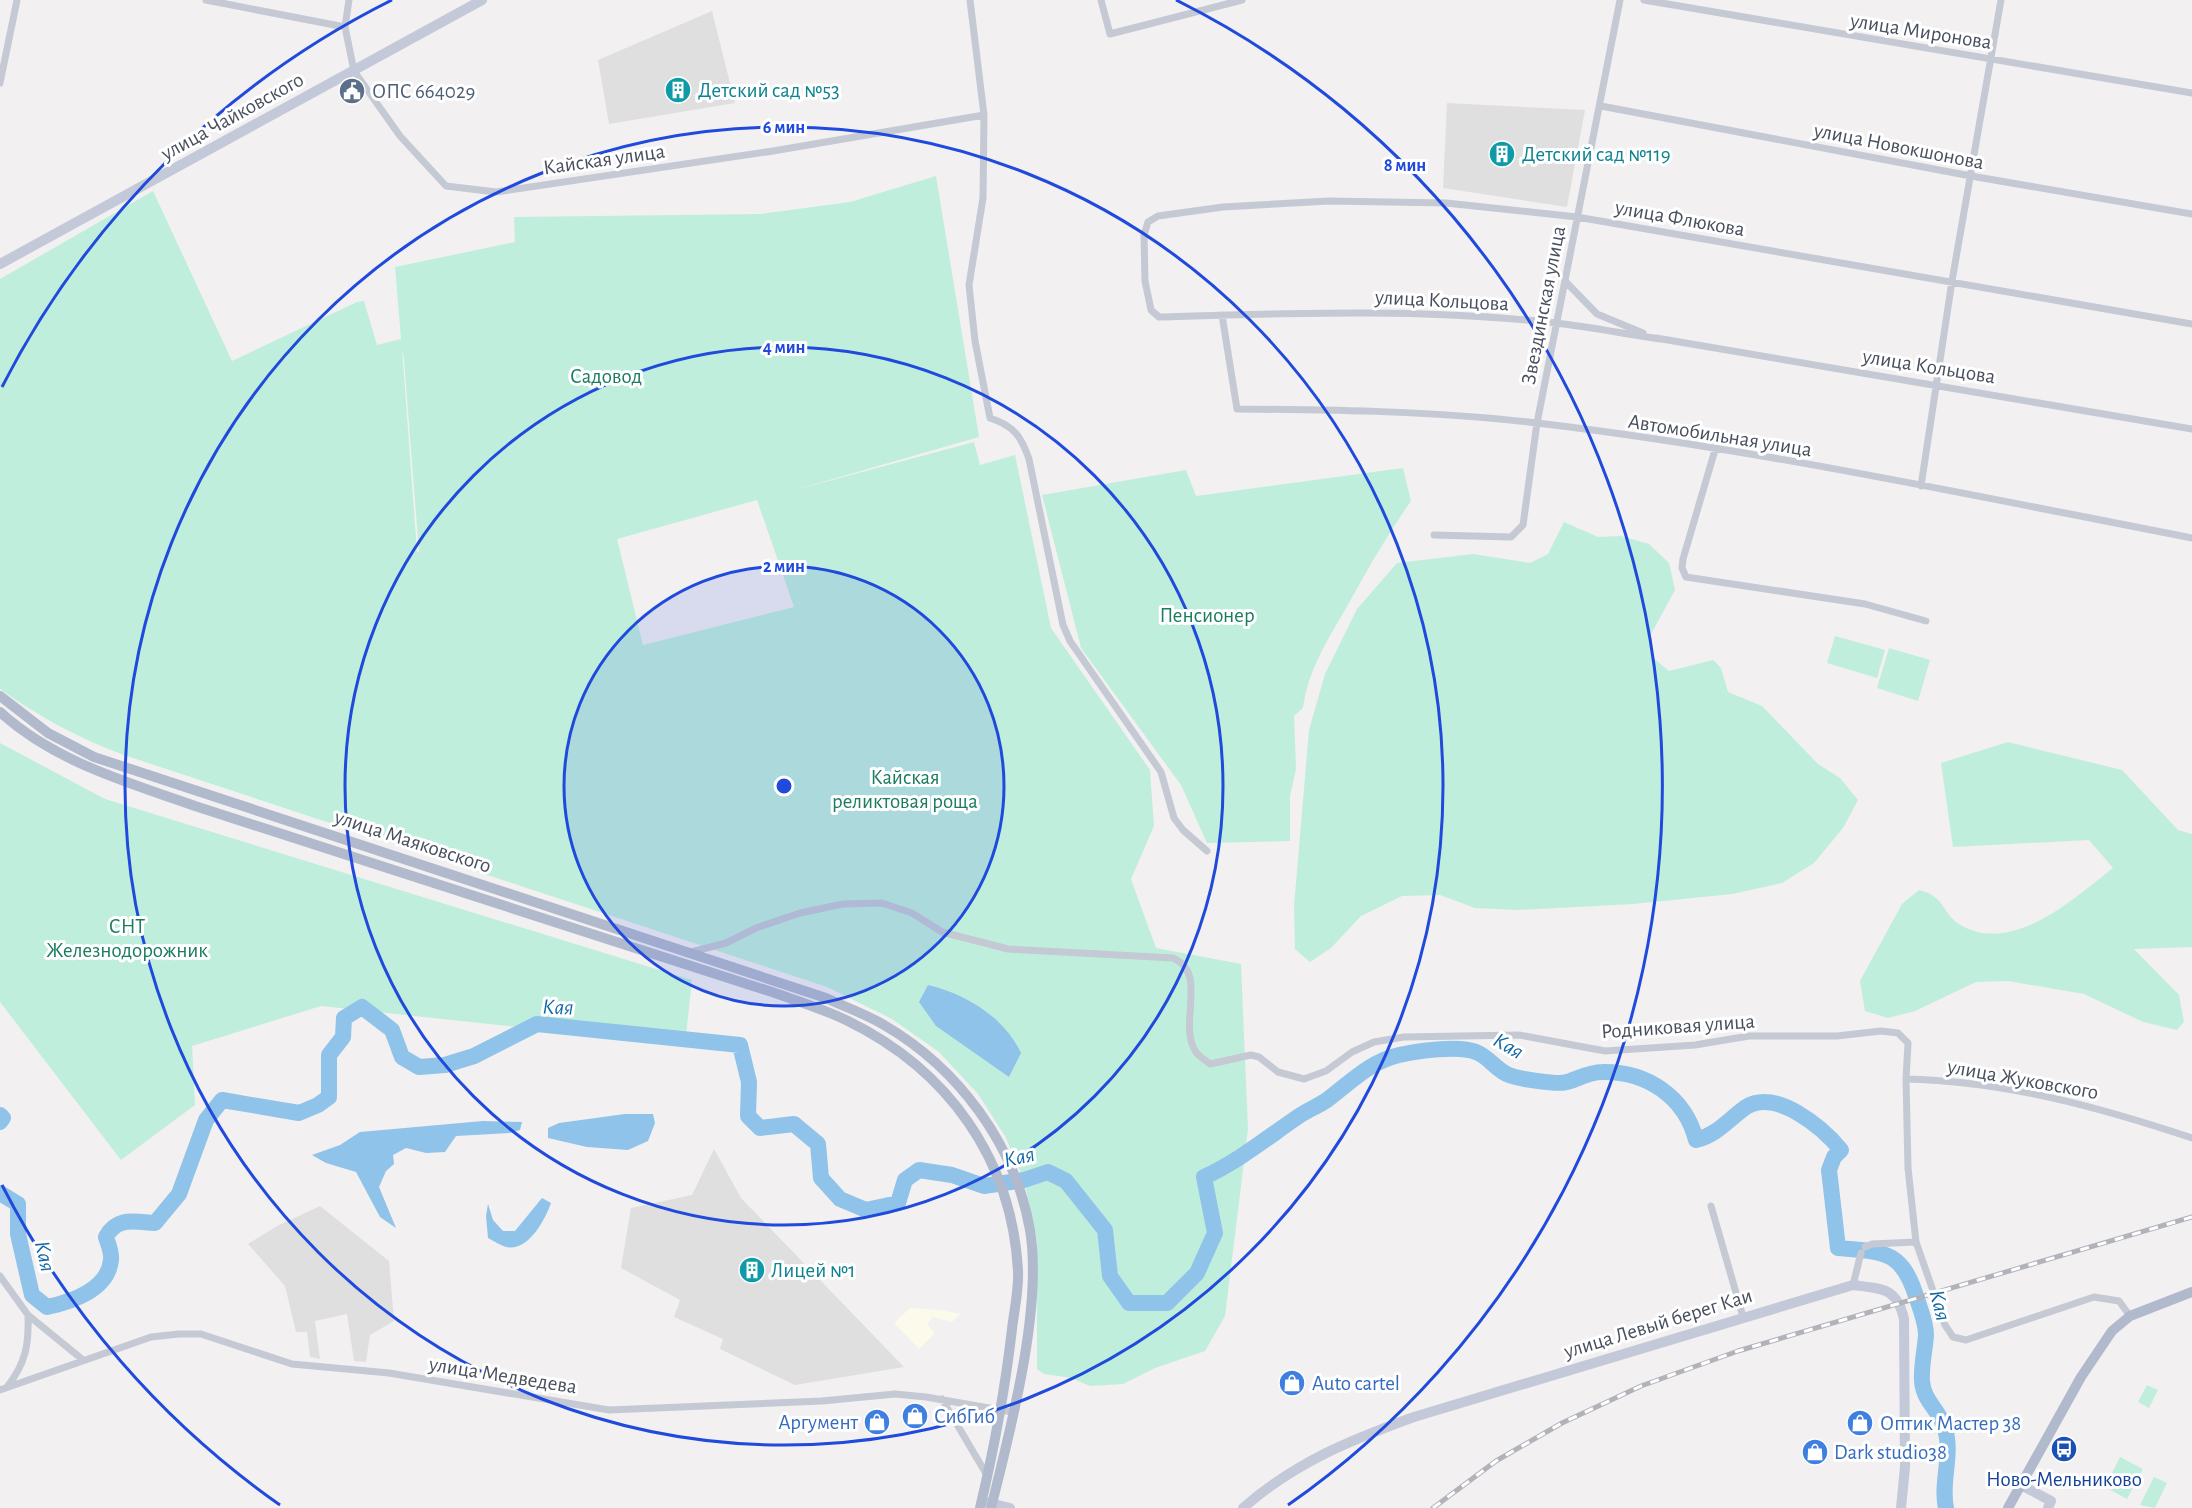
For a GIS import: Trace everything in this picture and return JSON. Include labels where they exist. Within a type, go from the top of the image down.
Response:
[{"type":"main road","name":"улица Маяковского","points":[[0,696],[48,733],[94,757],[826,998],[884,1024],[926,1054],[967,1093],[1005,1152],[1030,1230],[1030,1302],[1012,1412],[986,1505]]},
{"type":"main road","name":"улица Маяковского","points":[[0,712],[54,751],[110,776],[195,806],[702,969],[824,1011],[848,1021],[882,1041],[935,1081],[953,1100],[990,1157],[1007,1210],[1018,1273],[1000,1410]]},
{"type":"main road","points":[[2008,1508],[2100,1346],[2130,1316],[2192,1292]]},
{"type":"main road","points":[[986,1505],[988,1477],[1000,1410]]},
{"type":"street","points":[[0,83],[17,0]]},
{"type":"street","points":[[206,0],[345,27]]},
{"type":"street","name":"Кайская улица","points":[[350,0],[345,27],[354,70],[400,136],[446,186],[496,192],[773,151],[984,115]]},
{"type":"street","name":"улица Чайковского","points":[[0,264],[482,0]]},
{"type":"street","points":[[970,0],[984,115],[983,198],[969,285],[975,341],[990,418],[1013,428],[1023,441],[1029,459],[1063,625],[1070,641],[1161,772],[1174,818],[1183,830],[1207,851]]},
{"type":"street","points":[[1101,0],[1110,34],[1242,0]]},
{"type":"street","name":"Звездинская улица","points":[[1434,535],[1511,537],[1523,525],[1537,423],[1620,0]]},
{"type":"street","name":"улица Миронова","points":[[1644,0],[2192,93]]},
{"type":"street","points":[[1921,486],[1952,281],[2001,0]]},
{"type":"street","name":"улица Новокшонова","points":[[1601,106],[1971,176],[2192,214]]},
{"type":"street","name":"улица Флюкова","points":[[1158,216],[1223,207],[1329,201],[1446,203],[1578,217],[2192,324]]},
{"type":"street","name":"улица Кольцова","points":[[1158,216],[1148,222],[1144,235],[1144,281],[1151,310],[1159,317],[1272,313],[1437,314],[1557,323],[1936,384],[2192,429]]},
{"type":"street","name":"улица Кольцова","points":[[1565,281],[1597,314],[1660,339]]},
{"type":"street","name":"Автомобильная улица","points":[[1222,315],[1237,409],[1396,411],[1537,423],[1715,450],[1921,486],[2192,538]]},
{"type":"street","points":[[1715,450],[1683,559],[1683,574],[1686,577],[1865,604],[1926,621]]},
{"type":"street","name":"Родниковая улица","points":[[688,953],[726,943],[756,928],[800,913],[843,904],[882,903],[912,913],[942,932],[1008,949],[1160,957],[1180,961],[1188,970],[1191,1041],[1196,1053],[1210,1064],[1251,1055],[1259,1057],[1278,1072],[1304,1079],[1326,1071],[1352,1052],[1374,1042],[1404,1037],[1519,1035],[1605,1051],[1695,1045],[1749,1036],[1837,1036],[1890,1031],[1901,1035],[1908,1043],[1906,1079]]},
{"type":"street","points":[[1906,1079],[1908,1168],[1916,1242],[1945,1325],[1953,1337],[1966,1340],[2094,1297],[2119,1301],[2130,1316]]},
{"type":"street","name":"улица Жуковского","points":[[1906,1079],[1969,1082],[2109,1111],[2192,1138]]},
{"type":"street","points":[[1711,1206],[1743,1317]]},
{"type":"street","points":[[1853,1285],[1864,1250],[1916,1242]]},
{"type":"street","points":[[0,1276],[28,1315],[83,1360]]},
{"type":"street","name":"улица Левый берег Каи","points":[[1243,1508],[1281,1476],[1353,1439],[1414,1417],[1853,1285],[1886,1290],[1900,1301],[1904,1319],[1905,1467],[1901,1508]]},
{"type":"street","points":[[3,1389],[25,1360],[29,1342],[28,1315]]},
{"type":"street","name":"улица Медведева","points":[[3,1389],[151,1337],[201,1334],[292,1364],[389,1373],[609,1410],[822,1401],[896,1394],[942,1399],[1012,1412]]},
{"type":"street","points":[[942,1399],[988,1477]]},
{"type":"street","points":[[2021,1485],[2051,1501],[2048,1508]]},
{"type":"street","points":[[986,1505],[1010,1508]]},
{"type":"shaded area","points":[[712,11],[735,103],[609,124],[598,60]]},
{"type":"shaded area","points":[[1447,103],[1585,110],[1567,207],[1443,188]]},
{"type":"shaded area","points":[[714,1149],[741,1198],[904,1367],[795,1385],[720,1349],[723,1339],[674,1317],[680,1300],[621,1268],[631,1208],[692,1195]]},
{"type":"shaded area","points":[[320,1206],[389,1261],[394,1321],[370,1335],[366,1362],[354,1361],[347,1314],[315,1321],[320,1359],[310,1357],[307,1332],[296,1332],[285,1286],[248,1244],[277,1226]]},
{"type":"shaded area","points":[[910,1308],[960,1314],[952,1322],[933,1317],[927,1324],[935,1333],[919,1349],[894,1323]]},
{"type":"green space","name":"Кайская реликтовая роща","points":[[936,176],[979,437],[791,491],[974,442],[980,465],[1015,455],[1051,628],[1150,770],[1154,826],[1131,879],[1156,948],[1241,964],[1248,1129],[1225,1316],[1205,1351],[1155,1368],[1123,1384],[1090,1386],[1071,1378],[1044,1374],[1037,1369],[1037,1240],[1024,1180],[1005,1136],[978,1094],[939,1052],[892,1019],[827,987],[124,755],[60,726],[0,689],[0,279],[153,191],[232,361],[357,302],[364,301],[377,345],[401,339],[395,267],[515,242],[514,217],[761,214],[850,202]],"holes":[[[402,348],[404,360],[419,552],[417,552]],[[757,500],[794,607],[643,645],[617,539]]]},
{"type":"green space","name":"Пенсионер","points":[[1403,468],[1411,501],[1378,551],[1327,640],[1310,680],[1303,708],[1294,716],[1296,769],[1290,796],[1290,841],[1207,843],[1181,785],[1081,648],[1042,495],[1186,470],[1196,496]]},
{"type":"green space","points":[[1564,522],[1598,537],[1621,536],[1649,544],[1669,563],[1675,590],[1650,636],[1651,656],[1669,671],[1713,660],[1721,668],[1728,692],[1762,706],[1818,764],[1840,778],[1858,800],[1843,828],[1814,863],[1782,883],[1732,894],[1633,904],[1517,910],[1475,908],[1440,895],[1402,896],[1361,916],[1331,948],[1310,962],[1295,949],[1294,906],[1309,730],[1325,674],[1357,609],[1397,563],[1473,554],[1530,563],[1548,554]]},
{"type":"green space","points":[[1835,636],[1885,650],[1877,678],[1827,663]]},
{"type":"green space","points":[[1889,648],[1930,660],[1918,701],[1877,688]]},
{"type":"green space","points":[[2008,742],[2122,770],[2178,830],[2192,834],[2192,947],[2134,949],[2179,995],[2184,1022],[2177,1030],[2143,1022],[2084,994],[2008,981],[1976,982],[1915,1011],[1888,1018],[1865,1011],[1860,981],[1902,904],[1919,890],[1934,896],[1959,924],[1979,932],[2000,933],[2021,929],[2041,920],[2061,908],[2113,868],[2089,840],[1953,847],[1941,763]]},
{"type":"green space","name":"СНТ Железнодорожник","points":[[0,743],[105,799],[692,980],[685,1045],[321,1006],[192,1046],[195,1105],[121,1160],[0,1002]]},
{"type":"green space","points":[[2147,1385],[2158,1390],[2149,1408],[2138,1402]]},
{"type":"green space","points":[[2120,1457],[2143,1469],[2127,1499],[2105,1487]]},
{"type":"green space","points":[[2154,1477],[2167,1483],[2155,1508],[2140,1505]]},
{"type":"water","points":[[928,985],[970,1001],[1005,1028],[1021,1053],[1009,1077],[936,1026],[919,1002]]},
{"type":"water","points":[[625,1114],[653,1114],[655,1123],[648,1141],[628,1150],[587,1147],[548,1138],[548,1128],[559,1123]]},
{"type":"water","points":[[483,1121],[522,1122],[520,1130],[510,1133],[456,1136],[445,1152],[426,1153],[406,1148],[393,1155],[394,1164],[386,1171],[379,1187],[396,1228],[380,1217],[356,1172],[326,1163],[312,1155],[340,1145],[360,1132]]},
{"type":"water","points":[[542,1198],[551,1203],[545,1218],[528,1240],[521,1245],[506,1247],[488,1238],[486,1216],[488,1204],[493,1220],[503,1231],[515,1231]]},
{"type":"waterway","name":"Кая","points":[[0,1193],[18,1204],[18,1234],[32,1295],[47,1307],[67,1302],[87,1293],[96,1287],[108,1270],[111,1257],[106,1237],[110,1230],[127,1222],[155,1223],[179,1194],[206,1120],[222,1100],[299,1113],[318,1105],[329,1097],[329,1055],[343,1037],[344,1018],[362,1007],[392,1030],[402,1057],[419,1067],[445,1065],[474,1056],[537,1024],[740,1045],[749,1082],[748,1116],[760,1128],[794,1124],[818,1144],[821,1178],[840,1199],[866,1210],[898,1203],[905,1180],[919,1170],[952,1175],[984,1186],[1024,1180],[1048,1172],[1066,1181],[1105,1230],[1110,1276],[1129,1303],[1167,1303],[1197,1273],[1215,1233],[1204,1177],[1241,1156],[1299,1116],[1327,1100],[1378,1062],[1416,1052],[1459,1049],[1476,1052],[1505,1073],[1529,1080],[1563,1083],[1597,1072],[1619,1073],[1649,1082],[1673,1099],[1691,1125],[1696,1140],[1717,1131],[1746,1107],[1758,1102],[1784,1106],[1798,1113],[1823,1131],[1841,1150],[1834,1157],[1829,1170],[1838,1248],[1880,1253],[1898,1262],[1911,1283],[1923,1317],[1926,1335],[1922,1370],[1923,1388],[1947,1436],[1946,1508]]},
{"type":"waterway","name":"Кая","points":[[0,1115],[3,1118],[0,1122]]},
{"type":"railway","points":[[1433,1508],[1496,1461],[1562,1423],[1641,1386],[1738,1351],[2192,1217]]},
{"type":"place","name":"Детский сад №53","points":[[678,90]]},
{"type":"place","name":"ОПС 664029","points":[[352,91]]},
{"type":"place","name":"Детский сад №119","points":[[1502,154]]},
{"type":"place","name":"Лицей №1","points":[[752,1270]]},
{"type":"place","name":"Auto cartel","points":[[1292,1383]]},
{"type":"place","name":"СибГиб","points":[[915,1416]]},
{"type":"place","name":"Аргумент","points":[[877,1422]]},
{"type":"place","name":"Оптик Мастер 38","points":[[1860,1423]]},
{"type":"place","name":"Ново-Мельниково","points":[[2064,1449]]},
{"type":"place","name":"Dark studio38","points":[[1815,1452]]},
{"type":"park label","name":"Садовод","points":[[606,376]]}]
